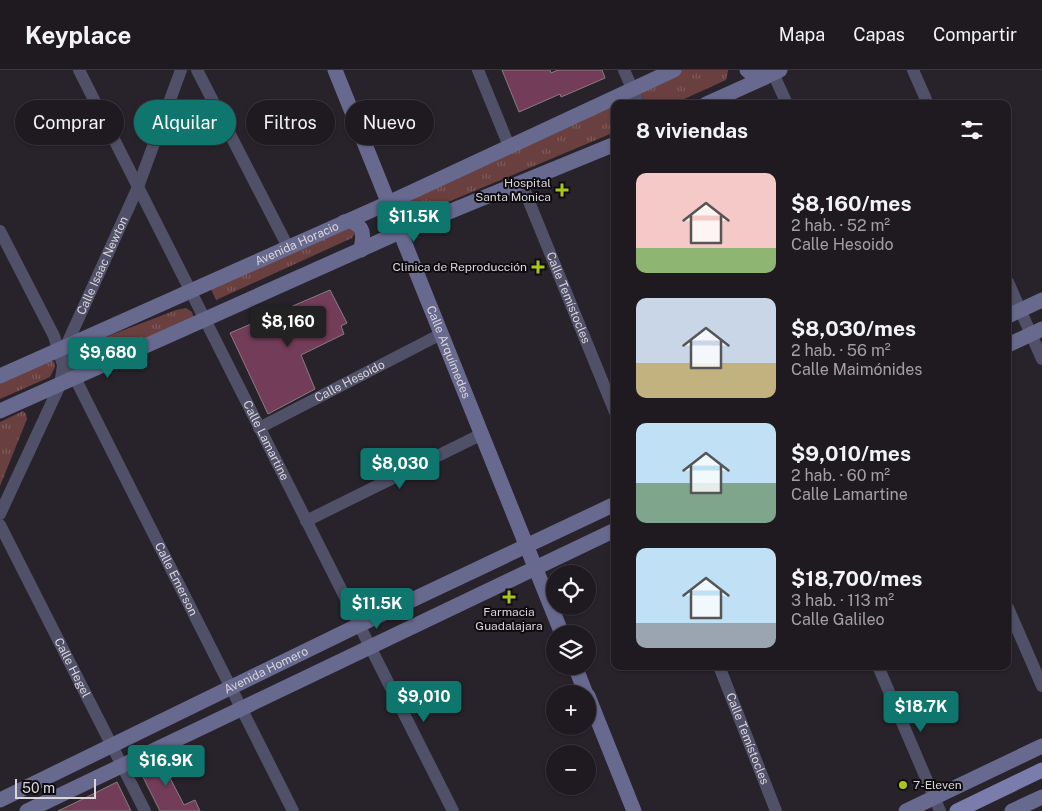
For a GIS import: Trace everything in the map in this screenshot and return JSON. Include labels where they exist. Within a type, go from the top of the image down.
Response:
[{"type":"main road","points":[[957,811],[1042,770]]},
{"type":"street","name":"Calle Lamartine","points":[[79,70],[453,811]]},
{"type":"street","name":"Calle Isaac Newton","points":[[0,514],[60,385],[62,353],[138,187],[181,70]]},
{"type":"street","points":[[197,70],[288,247]]},
{"type":"street","name":"Calle Arquímedes","points":[[335,70],[558,625]]},
{"type":"street","points":[[478,70],[509,146]]},
{"type":"street","points":[[624,70],[636,100]]},
{"type":"street","name":"Avenida Horacio","points":[[0,376],[62,353],[190,291],[388,203],[674,70]]},
{"type":"street","points":[[747,70],[758,77],[776,72]]},
{"type":"street","points":[[913,70],[926,100]]},
{"type":"street","points":[[715,100],[776,72]]},
{"type":"street","points":[[776,72],[786,100]]},
{"type":"street","points":[[0,411],[400,232],[611,146]]},
{"type":"street","name":"Calle Temístocles","points":[[521,182],[611,402]]},
{"type":"street","points":[[344,222],[351,221],[362,228],[364,233],[361,250]]},
{"type":"street","name":"Calle Emerson","points":[[0,231],[293,811]]},
{"type":"street","points":[[1011,298],[1014,313],[1036,331],[1042,359]]},
{"type":"street","points":[[1014,313],[1042,300]]},
{"type":"street","points":[[1011,344],[1036,331]]},
{"type":"street","name":"Calle Hesoido","points":[[259,428],[442,334]]},
{"type":"street","points":[[306,521],[482,434]]},
{"type":"street","name":"Avenida Homero","points":[[0,800],[358,625],[611,506]]},
{"type":"street","name":"Calle Hegel","points":[[0,525],[145,811]]},
{"type":"street","name":"Avenida Homero","points":[[27,811],[611,532]]},
{"type":"street","points":[[1011,615],[1042,686]]},
{"type":"street","name":"Calle Temístocles","points":[[721,670],[776,811]]},
{"type":"street","points":[[880,670],[937,804]]},
{"type":"street","points":[[596,717],[634,811]]},
{"type":"street","points":[[906,811],[937,804],[1042,746]]},
{"type":"street","points":[[1012,811],[1042,797]]},
{"type":"green space","points":[[674,70],[728,70],[726,80],[682,100],[644,100],[639,89]]},
{"type":"green space","points":[[611,104],[611,134],[410,218],[399,220],[396,200]]},
{"type":"green space","points":[[348,228],[352,229],[355,234],[352,238],[216,300],[209,285]]},
{"type":"green space","points":[[186,308],[192,312],[194,318],[105,358],[99,355],[95,347],[98,340],[176,310]]},
{"type":"green space","points":[[50,360],[54,362],[55,367],[50,377],[0,399],[0,379]]},
{"type":"green space","points":[[23,411],[27,419],[0,486],[0,422]]},
{"type":"building","points":[[502,70],[550,70],[551,73],[558,70],[602,70],[605,78],[561,97],[560,94],[519,112]]},
{"type":"building","points":[[330,290],[347,323],[341,326],[344,334],[301,355],[315,389],[268,414],[230,333]]},
{"type":"building","points":[[170,755],[179,773],[170,778],[184,805],[195,800],[200,811],[160,811],[140,771]]},
{"type":"building","points":[[117,782],[131,811],[58,811],[87,797]]},
{"type":"place","name":"Hospital Santa Monica","points":[[562,190]]},
{"type":"place","name":"Clinica de Reproducción","points":[[538,267]]},
{"type":"place","name":"Farmacia Guadalajara","points":[[509,597]]},
{"type":"place","name":"7-Eleven","points":[[903,785]]}]
